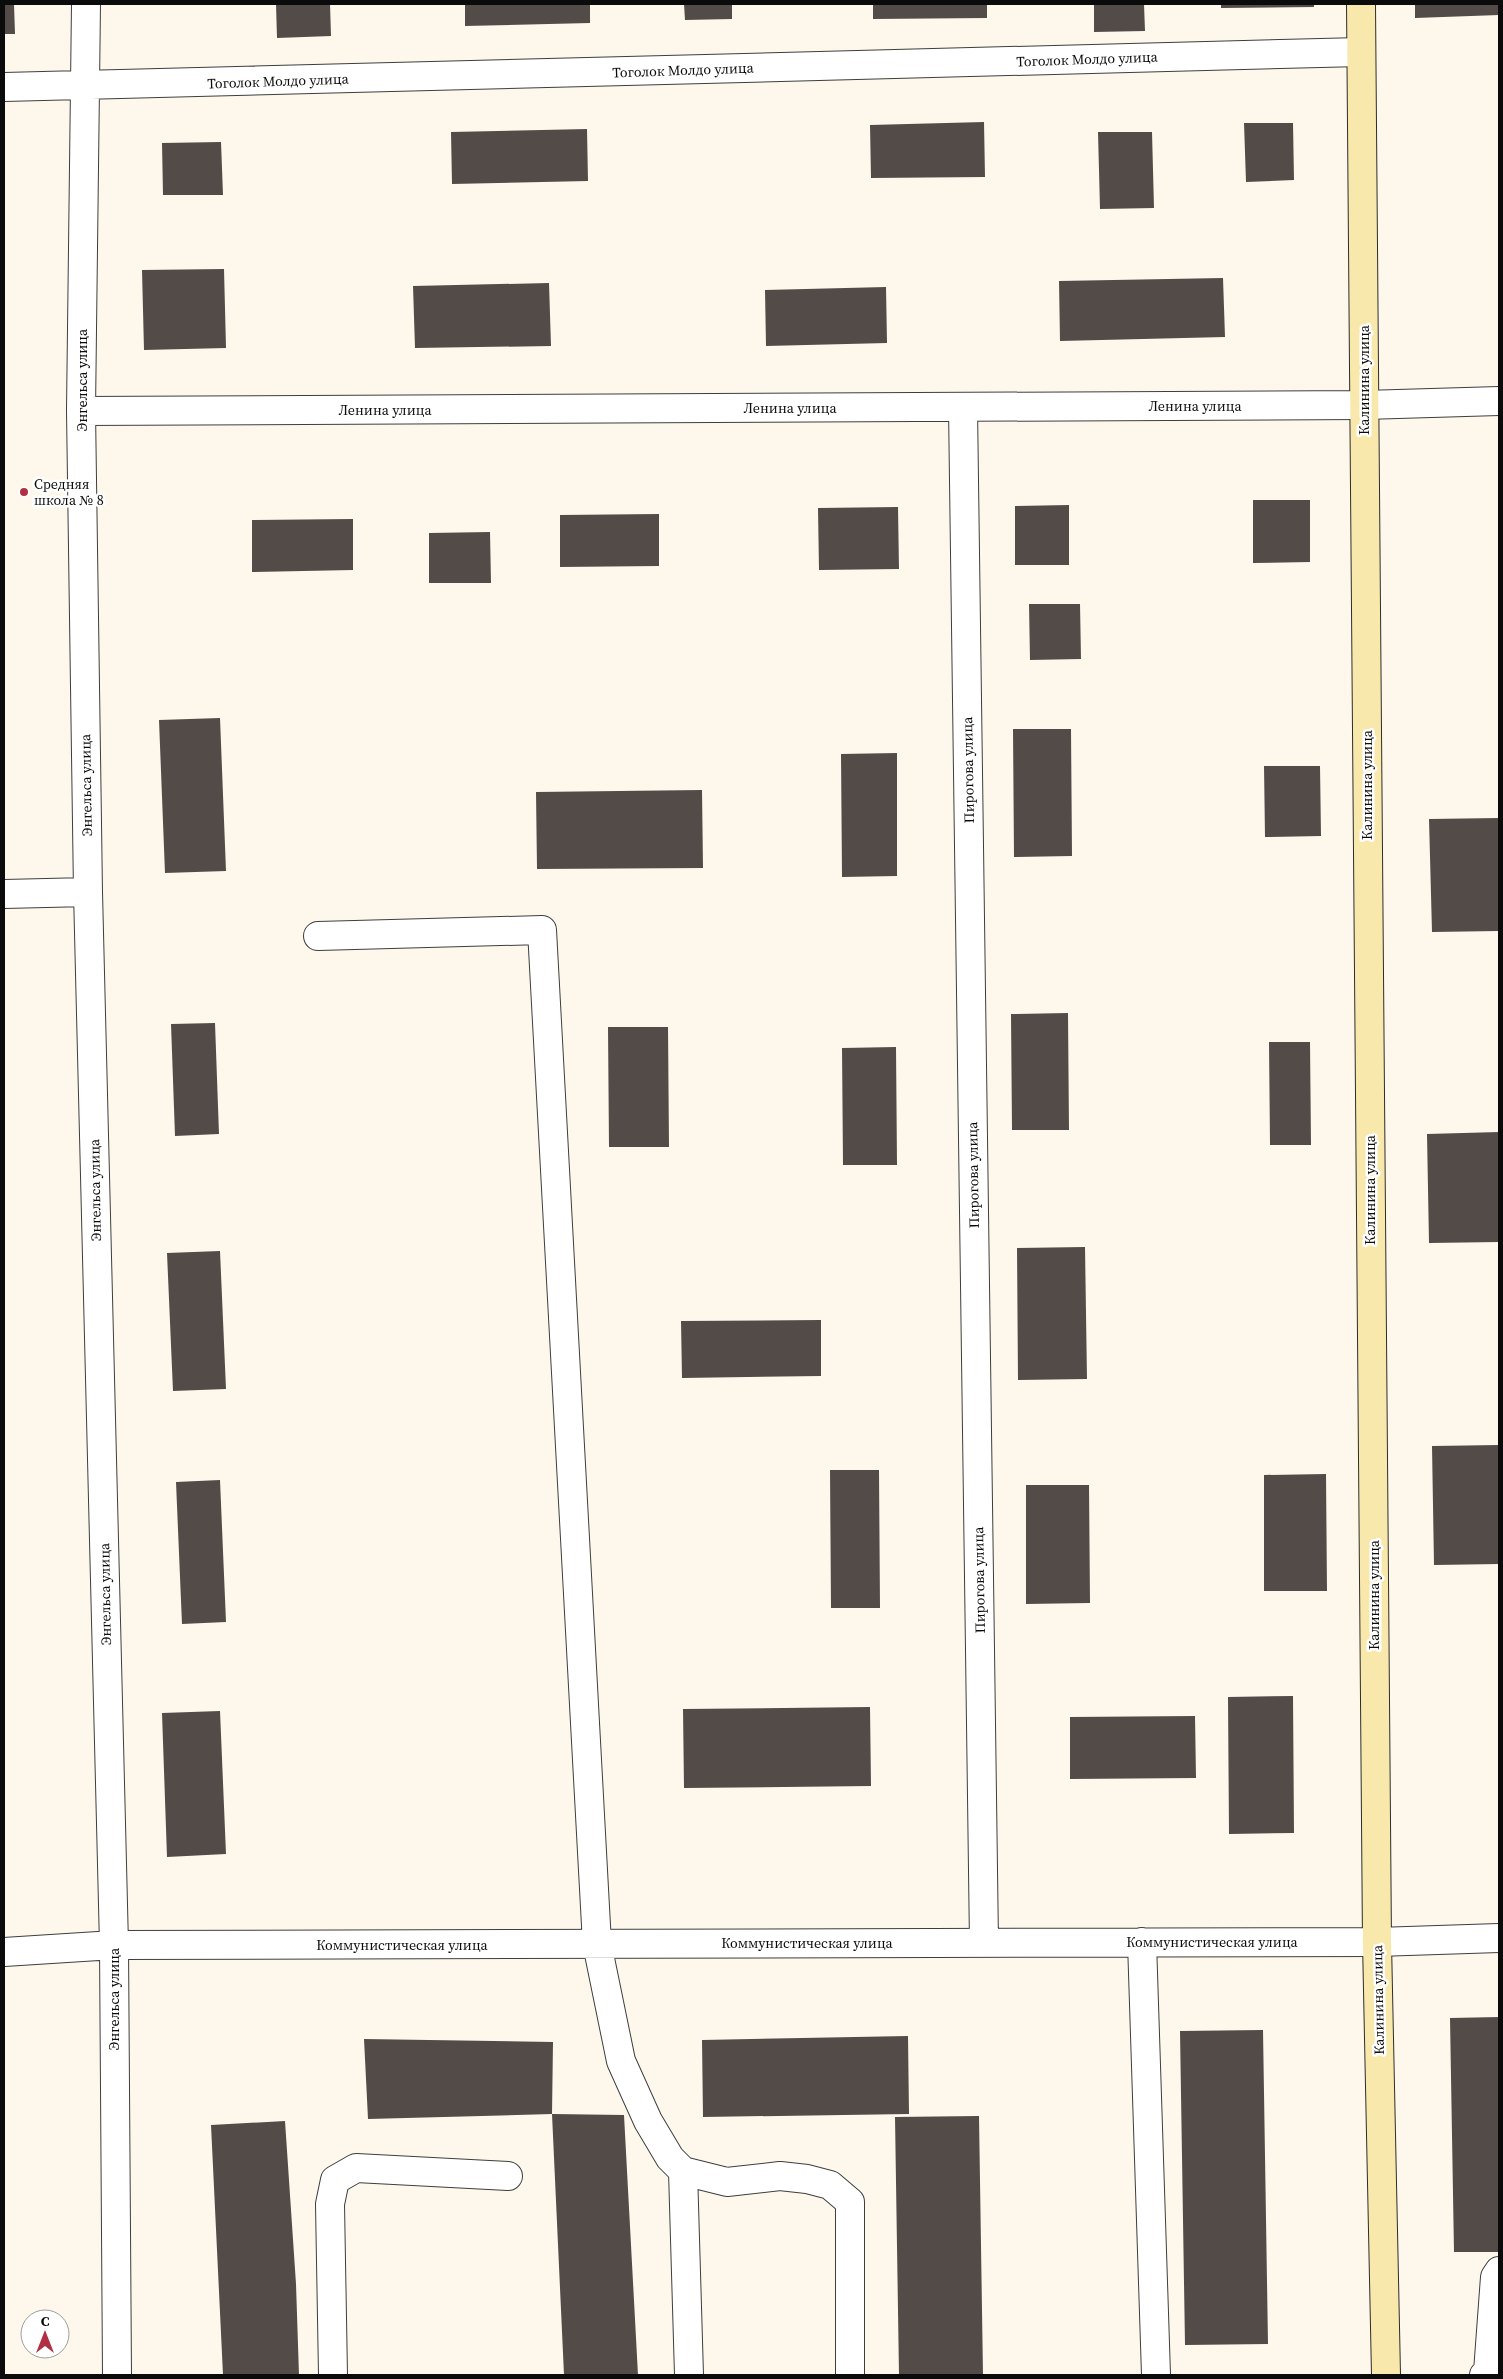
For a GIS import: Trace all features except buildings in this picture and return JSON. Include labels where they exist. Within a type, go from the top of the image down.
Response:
[{"type":"street","name":"Энгельса улица","points":[[86,4],[81,411],[88,892],[114,1946],[117,2375]]},
{"type":"street","name":"Калинина улица","points":[[1361,4],[1377,1942],[1386,2375]]},
{"type":"street","name":"Тоголок Молдо улица","points":[[4,87],[1362,52]]},
{"type":"street","name":"Ленина улица","points":[[81,411],[1364,405],[1499,402]]},
{"type":"street","name":"Пирогова улица","points":[[963,407],[984,1943]]},
{"type":"street","points":[[4,894],[88,892]]},
{"type":"street","points":[[318,936],[542,930],[597,1944],[621,2061],[648,2121],[670,2158],[683,2171],[727,2182],[780,2176],[807,2179],[830,2185],[850,2202],[850,2375]]},
{"type":"street","name":"Коммунистическая улица","points":[[4,1952],[114,1946],[1377,1942],[1499,1938]]},
{"type":"street","points":[[1142,1942],[1156,2375]]},
{"type":"street","points":[[333,2375],[330,2204],[336,2180],[356,2168],[508,2176]]},
{"type":"street","points":[[683,2171],[689,2375]]},
{"type":"street","points":[[1484,2375],[1488,2372],[1495,2277],[1499,2271]]},
{"type":"place","name":"Средняя школа № 8","points":[[24,492]]}]
